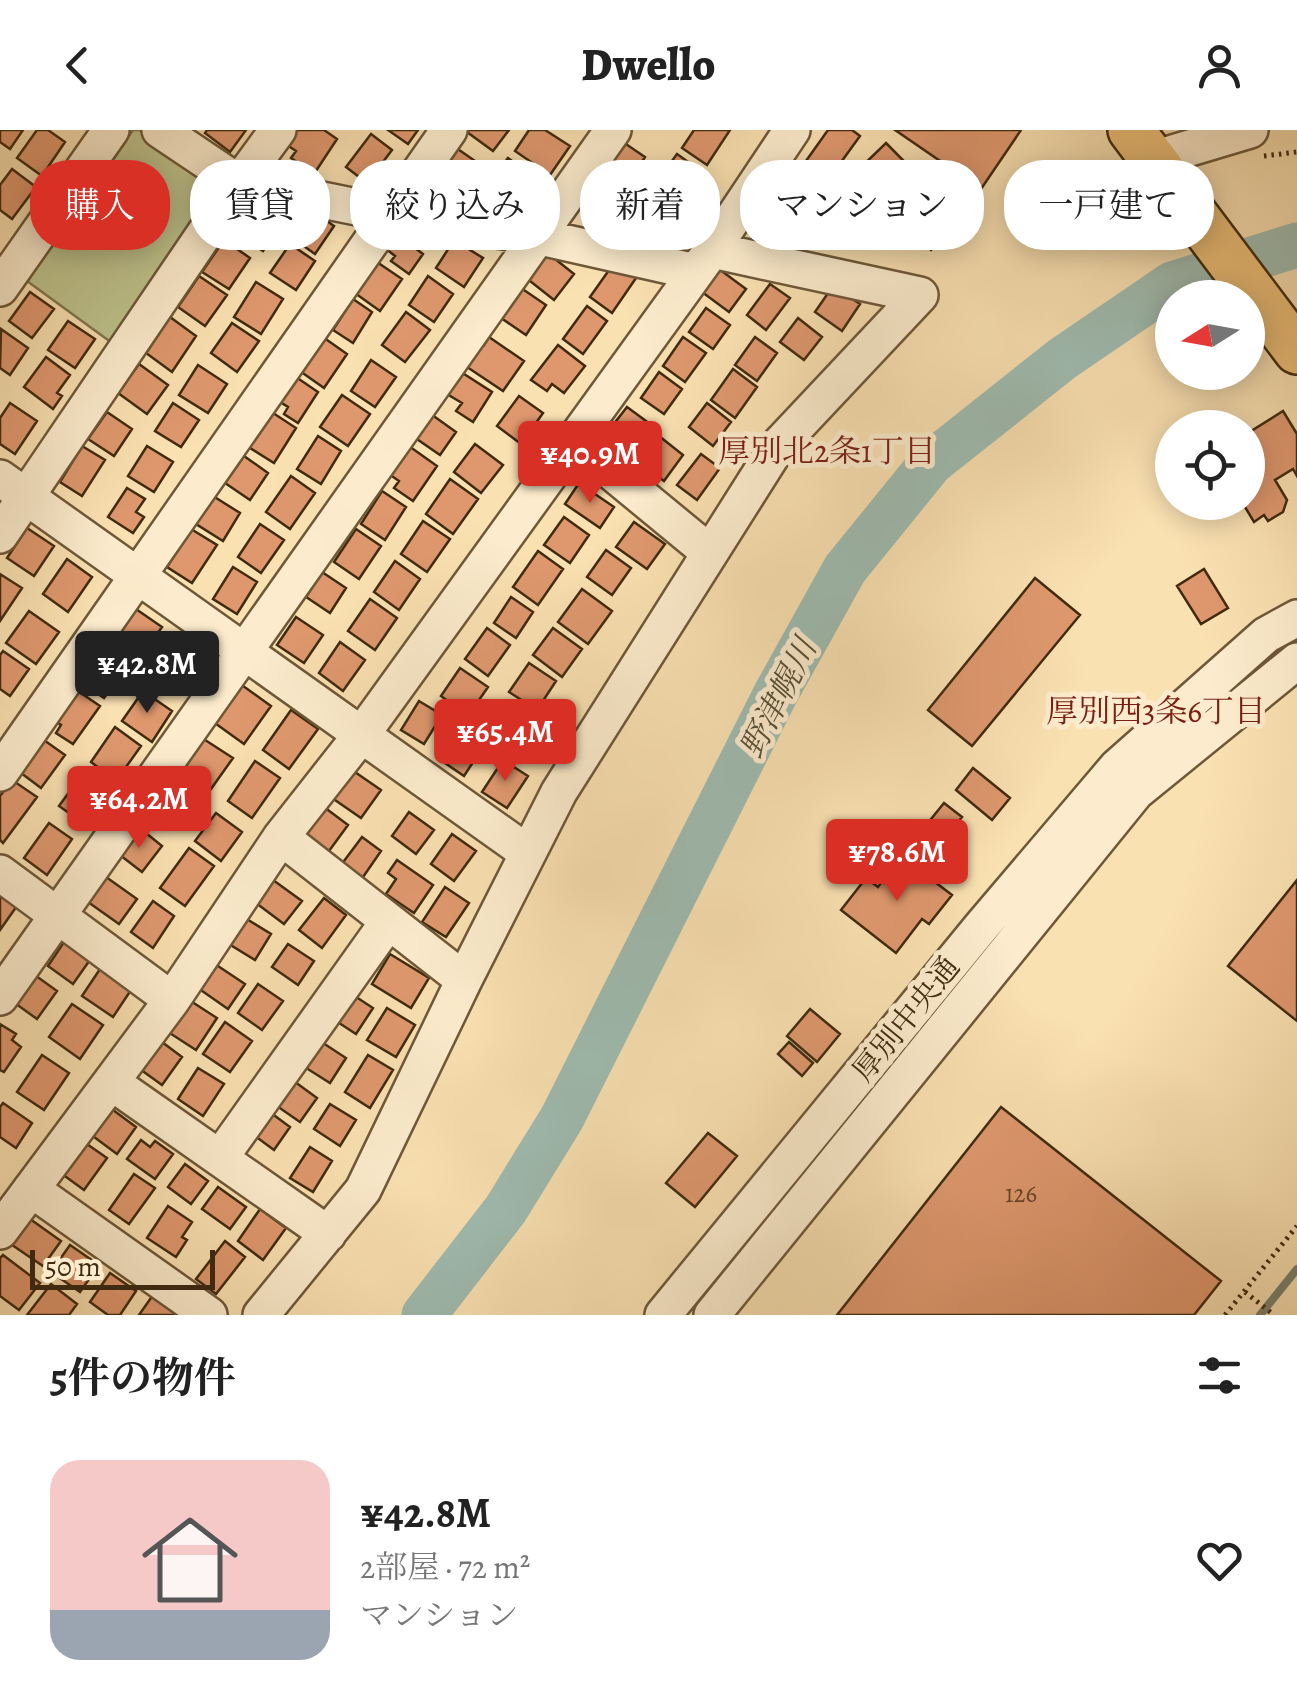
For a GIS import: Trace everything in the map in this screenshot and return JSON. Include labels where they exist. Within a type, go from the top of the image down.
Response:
[{"type":"main road","points":[[1142,144],[1297,351]]},
{"type":"street","points":[[0,288],[111,130]]},
{"type":"street","points":[[160,130],[205,160]]},
{"type":"street","points":[[256,160],[278,130]]},
{"type":"street","points":[[428,160],[449,130]]},
{"type":"street","points":[[560,203],[613,130]]},
{"type":"street","points":[[0,1231],[172,1000],[281,837],[362,734],[704,261],[792,130]]},
{"type":"street","points":[[1142,144],[1250,130]]},
{"type":"street","points":[[262,1315],[363,1190],[559,792],[777,447],[920,294],[560,240]]},
{"type":"street","points":[[0,534],[13,487],[190,249]]},
{"type":"street","points":[[0,773],[366,250]]},
{"type":"street","points":[[0,997],[526,250]]},
{"type":"street","points":[[574,441],[710,553]]},
{"type":"street","points":[[13,487],[528,853]]},
{"type":"street","name":"厚別中央通","points":[[664,1315],[1117,767],[1266,635],[1297,618]]},
{"type":"street","name":"厚別中央通","points":[[712,1315],[1136,792],[1297,661]]},
{"type":"street","points":[[281,837],[464,980]]},
{"type":"street","points":[[0,873],[172,1000]]},
{"type":"street","points":[[220,1158],[388,922]]},
{"type":"street","points":[[111,1082],[328,1234]]},
{"type":"street","points":[[31,1189],[209,1315]]},
{"type":"path","points":[[1225,1315],[1297,1226]]},
{"type":"path","points":[[1244,1292],[1274,1315]]},
{"type":"green space","points":[[133,130],[140,130],[190,168],[190,230],[112,343],[27,281],[49,250],[170,250],[170,160],[112,160]]},
{"type":"building","points":[[0,130],[23,130],[10,149],[0,142]]},
{"type":"building","points":[[37,130],[48,130],[65,142],[53,160],[30,160],[30,167],[17,158]]},
{"type":"building","points":[[246,130],[230,152],[205,133]]},
{"type":"building","points":[[297,130],[324,130],[337,139],[323,160],[294,160],[291,158],[296,151],[287,145]]},
{"type":"building","points":[[388,130],[418,130],[408,144]]},
{"type":"building","points":[[469,130],[509,130],[493,151]]},
{"type":"building","points":[[529,130],[545,130],[570,146],[560,160],[528,160],[515,151]]},
{"type":"building","points":[[694,130],[730,130],[710,160],[700,160],[682,148]]},
{"type":"building","points":[[828,130],[852,130],[860,136],[843,160],[807,160]]},
{"type":"building","points":[[895,130],[1021,130],[984,185],[984,160],[939,160]]},
{"type":"building","points":[[371,134],[392,150],[384,160],[351,160]]},
{"type":"building","points":[[620,140],[645,157],[643,160],[606,160]]},
{"type":"building","points":[[886,143],[903,160],[868,160]]},
{"type":"building","points":[[452,145],[474,160],[442,160]]},
{"type":"building","points":[[12,169],[30,182],[30,195],[12,219],[0,210],[0,185]]},
{"type":"building","points":[[217,250],[238,250],[250,258],[229,289],[202,272]]},
{"type":"building","points":[[286,250],[299,250],[315,261],[296,290],[270,273]]},
{"type":"building","points":[[388,250],[418,250],[423,254],[409,274],[391,261],[395,256]]},
{"type":"building","points":[[448,250],[470,250],[483,258],[464,287],[436,268]]},
{"type":"building","points":[[545,251],[574,274],[554,300],[525,277]]},
{"type":"building","points":[[374,260],[402,279],[380,311],[352,291]]},
{"type":"building","points":[[614,263],[636,278],[612,313],[590,297]]},
{"type":"building","points":[[719,269],[746,289],[729,312],[702,292]]},
{"type":"building","points":[[199,276],[227,295],[205,326],[178,307]]},
{"type":"building","points":[[428,276],[453,294],[434,322],[409,305]]},
{"type":"building","points":[[256,282],[283,299],[261,334],[234,317]]},
{"type":"building","points":[[770,284],[790,298],[766,330],[747,315]]},
{"type":"building","points":[[833,286],[860,304],[842,331],[815,312]]},
{"type":"building","points":[[521,288],[546,305],[526,335],[501,318]]},
{"type":"building","points":[[30,292],[54,309],[32,338],[9,321]]},
{"type":"building","points":[[353,299],[372,312],[353,343],[333,330]]},
{"type":"building","points":[[587,306],[607,321],[583,354],[563,339]]},
{"type":"building","points":[[706,308],[730,325],[713,349],[689,332]]},
{"type":"building","points":[[406,312],[430,330],[405,362],[382,345]]},
{"type":"building","points":[[170,317],[196,336],[172,372],[146,353]]},
{"type":"building","points":[[798,318],[822,337],[804,360],[780,342]]},
{"type":"building","points":[[68,321],[95,339],[75,368],[48,350]]},
{"type":"building","points":[[232,323],[259,341],[237,372],[211,353]]},
{"type":"building","points":[[1,329],[28,348],[10,375],[0,368]]},
{"type":"building","points":[[320,335],[347,354],[324,388],[297,369]]},
{"type":"building","points":[[489,337],[524,361],[503,391],[461,363],[476,340],[484,345]]},
{"type":"building","points":[[683,337],[706,353],[685,382],[663,366]]},
{"type":"building","points":[[755,337],[777,353],[757,381],[735,365]]},
{"type":"building","points":[[558,345],[585,366],[564,393],[552,384],[547,391],[531,380]]},
{"type":"building","points":[[46,357],[70,375],[57,393],[62,396],[53,409],[24,387]]},
{"type":"building","points":[[371,360],[396,377],[375,407],[351,391]]},
{"type":"building","points":[[139,364],[168,385],[147,414],[118,393]]},
{"type":"building","points":[[198,365],[227,384],[208,413],[179,395]]},
{"type":"building","points":[[733,369],[757,387],[735,418],[711,400]]},
{"type":"building","points":[[461,372],[492,392],[473,422],[456,411],[462,403],[447,394]]},
{"type":"building","points":[[659,372],[682,389],[664,414],[641,398]]},
{"type":"building","points":[[293,375],[318,392],[298,423],[284,414],[288,407],[277,400]]},
{"type":"building","points":[[342,395],[370,414],[348,446],[320,427]]},
{"type":"building","points":[[519,396],[543,413],[521,444],[497,426]]},
{"type":"building","points":[[10,403],[37,421],[15,454],[0,444],[0,418]]},
{"type":"building","points":[[173,403],[199,420],[181,447],[155,431]]},
{"type":"building","points":[[707,403],[731,422],[713,446],[689,427]]},
{"type":"building","points":[[627,407],[646,421],[625,448],[606,434]]},
{"type":"building","points":[[270,411],[296,428],[274,463],[247,446]]},
{"type":"building","points":[[1283,411],[1297,434],[1297,476],[1293,469],[1275,480],[1287,500],[1283,512],[1268,521],[1265,516],[1265,422]]},
{"type":"building","points":[[107,412],[132,429],[114,456],[88,439]]},
{"type":"building","points":[[428,412],[456,432],[440,455],[411,435]]},
{"type":"building","points":[[318,436],[341,451],[321,484],[297,469]]},
{"type":"building","points":[[659,436],[683,455],[664,481],[639,463]]},
{"type":"building","points":[[406,444],[437,466],[413,501],[394,488],[399,481],[386,472]]},
{"type":"building","points":[[475,444],[503,465],[481,493],[454,472]]},
{"type":"building","points":[[82,446],[105,460],[82,496],[60,482]]},
{"type":"building","points":[[147,446],[173,462],[154,492],[128,476]]},
{"type":"building","points":[[701,454],[720,468],[697,500],[677,485]]},
{"type":"building","points":[[244,456],[268,473],[250,500],[225,483]]},
{"type":"building","points":[[291,476],[315,493],[290,529],[266,512]]},
{"type":"building","points":[[450,479],[478,499],[453,534],[426,514]]},
{"type":"building","points":[[579,483],[614,507],[600,528],[565,504]]},
{"type":"building","points":[[127,488],[145,499],[136,512],[144,517],[133,533],[108,517]]},
{"type":"building","points":[[382,491],[406,507],[385,540],[361,524]]},
{"type":"building","points":[[213,496],[240,513],[223,541],[196,524]]},
{"type":"building","points":[[564,517],[589,535],[570,563],[544,545]]},
{"type":"building","points":[[423,521],[450,539],[427,572],[401,554]]},
{"type":"building","points":[[634,522],[665,544],[647,569],[616,547]]},
{"type":"building","points":[[260,524],[284,540],[261,573],[238,557]]},
{"type":"building","points":[[27,528],[54,546],[34,576],[7,558]]},
{"type":"building","points":[[191,529],[217,545],[192,583],[167,567]]},
{"type":"building","points":[[356,529],[381,546],[359,579],[334,562]]},
{"type":"building","points":[[606,550],[631,568],[612,595],[587,577]]},
{"type":"building","points":[[538,551],[563,569],[538,605],[513,587]]},
{"type":"building","points":[[67,559],[92,577],[68,612],[43,594]]},
{"type":"building","points":[[395,561],[420,579],[399,610],[374,592]]},
{"type":"building","points":[[233,567],[257,582],[237,614],[213,599]]},
{"type":"building","points":[[1204,569],[1228,608],[1201,624],[1177,586]]},
{"type":"building","points":[[322,572],[346,588],[330,613],[306,597]]},
{"type":"building","points":[[0,574],[22,588],[0,621]]},
{"type":"building","points":[[1035,578],[1080,615],[972,746],[928,710]]},
{"type":"building","points":[[582,589],[612,611],[588,644],[558,622]]},
{"type":"building","points":[[511,597],[533,612],[516,638],[494,623]]},
{"type":"building","points":[[370,599],[397,618],[375,650],[348,631]]},
{"type":"building","points":[[133,607],[162,627],[138,661],[110,640]]},
{"type":"building","points":[[29,611],[59,632],[36,664],[6,643]]},
{"type":"building","points":[[296,617],[323,635],[304,663],[277,645]]},
{"type":"building","points":[[487,628],[510,645],[488,676],[465,659]]},
{"type":"building","points":[[553,628],[582,649],[562,677],[533,655]]},
{"type":"building","points":[[181,640],[204,656],[178,692],[155,675]]},
{"type":"building","points":[[340,642],[365,660],[343,691],[319,673]]},
{"type":"building","points":[[103,647],[128,664],[104,698],[79,681]]},
{"type":"building","points":[[3,651],[29,669],[10,696],[0,689]]},
{"type":"building","points":[[529,663],[556,681],[537,710],[509,692]]},
{"type":"building","points":[[460,668],[488,687],[468,716],[441,696]]},
{"type":"building","points":[[239,683],[271,706],[244,744],[212,721]]},
{"type":"building","points":[[72,687],[100,706],[73,744],[56,733],[61,725],[50,718]]},
{"type":"building","points":[[143,691],[172,711],[152,742],[122,721]]},
{"type":"building","points":[[419,701],[442,715],[424,744],[401,730]]},
{"type":"building","points":[[506,701],[535,721],[514,750],[486,731]]},
{"type":"building","points":[[291,710],[318,729],[289,769],[263,750]]},
{"type":"building","points":[[115,727],[141,746],[116,781],[91,762]]},
{"type":"building","points":[[460,728],[485,744],[464,776],[439,759]]},
{"type":"building","points":[[41,738],[65,755],[41,788],[17,770]]},
{"type":"building","points":[[202,738],[233,758],[211,789],[182,769]]},
{"type":"building","points":[[503,760],[528,776],[507,808],[482,792]]},
{"type":"building","points":[[255,761],[280,778],[252,818],[228,801]]},
{"type":"building","points":[[973,768],[1010,798],[992,820],[956,790]]},
{"type":"building","points":[[86,769],[112,788],[86,825],[59,806]]},
{"type":"building","points":[[352,770],[381,790],[361,818],[332,798]]},
{"type":"building","points":[[12,780],[37,797],[3,843],[0,796]]},
{"type":"building","points":[[170,781],[193,797],[172,827],[149,811]]},
{"type":"building","points":[[944,803],[962,817],[945,838],[927,824]]},
{"type":"building","points":[[324,807],[348,825],[329,851],[305,833]]},
{"type":"building","points":[[409,812],[434,830],[416,854],[392,836]]},
{"type":"building","points":[[216,813],[242,832],[221,861],[195,841]]},
{"type":"building","points":[[49,823],[72,839],[47,875],[24,858]]},
{"type":"building","points":[[131,833],[141,840],[146,833],[162,846],[142,872],[116,852]]},
{"type":"building","points":[[452,834],[476,851],[454,881],[431,864]]},
{"type":"building","points":[[362,837],[381,851],[361,880],[341,865]]},
{"type":"building","points":[[189,848],[214,866],[185,906],[160,888]]},
{"type":"building","points":[[901,856],[952,895],[929,924],[922,919],[896,953],[841,910],[866,878],[878,887]]},
{"type":"building","points":[[397,860],[433,885],[414,913],[386,894],[396,879],[388,873]]},
{"type":"building","points":[[106,877],[137,899],[119,924],[88,902]]},
{"type":"building","points":[[273,880],[302,901],[284,924],[256,903]]},
{"type":"building","points":[[1297,880],[1297,1021],[1228,966]]},
{"type":"building","points":[[445,887],[469,903],[446,937],[422,922]]},
{"type":"building","points":[[0,889],[19,903],[0,930]]},
{"type":"building","points":[[324,898],[346,915],[322,948],[299,930]]},
{"type":"building","points":[[153,901],[174,916],[153,948],[131,932]]},
{"type":"building","points":[[245,918],[271,934],[255,960],[229,944]]},
{"type":"building","points":[[66,939],[92,957],[73,984],[48,966]]},
{"type":"building","points":[[288,944],[314,961],[298,985],[272,967]]},
{"type":"building","points":[[390,954],[429,978],[411,1008],[372,984]]},
{"type":"building","points":[[212,962],[245,984],[228,1009],[195,986]]},
{"type":"building","points":[[104,963],[135,984],[113,1017],[82,996]]},
{"type":"building","points":[[32,973],[57,991],[37,1019],[12,1001]]},
{"type":"building","points":[[258,984],[283,1001],[262,1030],[238,1013]]},
{"type":"building","points":[[350,993],[373,1008],[356,1034],[333,1019]]},
{"type":"building","points":[[186,998],[217,1018],[196,1050],[165,1030]]},
{"type":"building","points":[[72,1004],[103,1025],[80,1059],[49,1037]]},
{"type":"building","points":[[387,1008],[415,1025],[396,1057],[367,1040]]},
{"type":"building","points":[[810,1009],[840,1034],[817,1062],[787,1036]]},
{"type":"building","points":[[225,1022],[252,1041],[230,1072],[203,1054]]},
{"type":"building","points":[[0,1024],[16,1034],[12,1040],[21,1047],[4,1072],[0,1070]]},
{"type":"building","points":[[158,1039],[182,1057],[162,1085],[137,1067]]},
{"type":"building","points":[[320,1041],[346,1058],[330,1083],[303,1066]]},
{"type":"building","points":[[789,1042],[813,1063],[802,1076],[778,1054]]},
{"type":"building","points":[[42,1055],[69,1073],[44,1110],[17,1092]]},
{"type":"building","points":[[368,1055],[393,1070],[370,1108],[345,1092]]},
{"type":"building","points":[[198,1068],[224,1084],[203,1116],[178,1099]]},
{"type":"building","points":[[291,1079],[317,1098],[300,1122],[274,1104]]},
{"type":"building","points":[[3,1103],[32,1123],[16,1148],[0,1137]]},
{"type":"building","points":[[330,1104],[356,1120],[340,1146],[314,1129]]},
{"type":"building","points":[[109,1107],[136,1127],[117,1154],[90,1134]]},
{"type":"building","points":[[1001,1107],[1221,1281],[1194,1315],[837,1315]]},
{"type":"building","points":[[267,1110],[290,1127],[274,1150],[251,1133]]},
{"type":"building","points":[[708,1133],[737,1156],[695,1207],[666,1183]]},
{"type":"building","points":[[141,1140],[150,1147],[155,1141],[173,1154],[155,1179],[127,1159]]},
{"type":"building","points":[[84,1142],[107,1158],[84,1190],[62,1174]]},
{"type":"building","points":[[310,1147],[332,1161],[313,1192],[290,1178]]},
{"type":"building","points":[[185,1164],[208,1181],[191,1204],[168,1187]]},
{"type":"building","points":[[134,1174],[155,1188],[129,1224],[109,1210]]},
{"type":"building","points":[[218,1187],[246,1207],[230,1229],[202,1209]]},
{"type":"building","points":[[168,1206],[192,1222],[176,1257],[147,1238]]},
{"type":"building","points":[[260,1209],[286,1228],[263,1260],[238,1241]]},
{"type":"building","points":[[30,1219],[61,1241],[43,1266],[12,1245]]},
{"type":"building","points":[[225,1241],[245,1257],[216,1294],[196,1279]]},
{"type":"building","points":[[70,1245],[99,1265],[80,1292],[51,1272]]},
{"type":"building","points":[[3,1255],[40,1283],[19,1310],[0,1296]]},
{"type":"building","points":[[110,1273],[136,1291],[120,1315],[108,1315],[90,1302]]},
{"type":"building","points":[[51,1284],[77,1304],[69,1315],[27,1315]]},
{"type":"building","points":[[153,1295],[181,1315],[139,1315]]},
{"type":"waterway","name":"野津幌川","points":[[424,1315],[506,1209],[562,1118],[775,695],[845,569],[931,463],[1062,359],[1172,284],[1297,245]]},
{"type":"waterway","points":[[1260,1315],[1297,1269]]},
{"type":"district","name":"厚別北2条1丁目","points":[[827,451]]},
{"type":"district","name":"厚別西3条6丁目","points":[[1156,711]]}]
